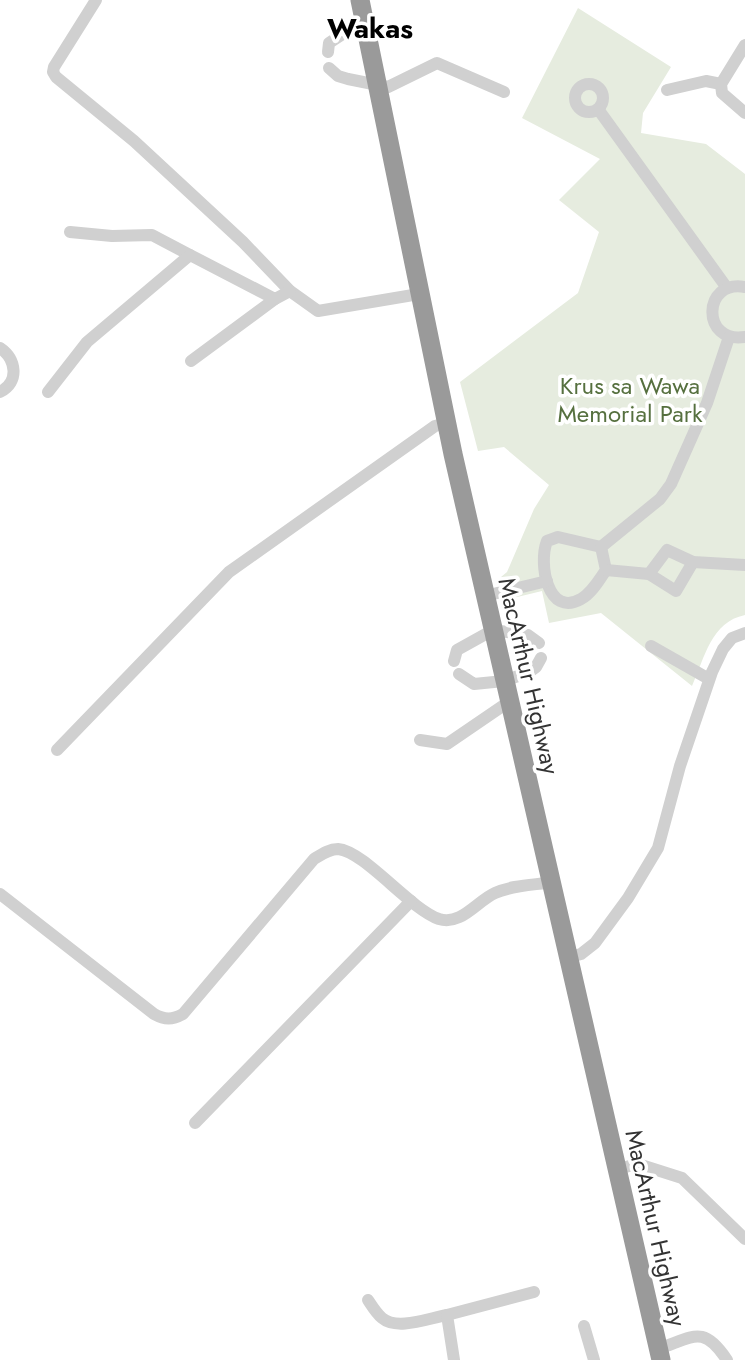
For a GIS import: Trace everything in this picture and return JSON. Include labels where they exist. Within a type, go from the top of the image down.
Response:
[{"type":"highway","name":"MacArthur Highway","points":[[360,0],[446,423],[504,681],[553,881],[659,1354]]},
{"type":"street","points":[[96,0],[54,67],[56,77],[144,150],[243,242],[290,291],[318,311],[419,294]]},
{"type":"street","points":[[327,52],[329,43],[364,20]]},
{"type":"street","points":[[745,45],[721,83],[722,93],[745,113]]},
{"type":"street","points":[[329,68],[338,76],[388,87],[437,63],[504,92]]},
{"type":"street","points":[[667,90],[706,81],[721,83]]},
{"type":"street","points":[[598,109],[727,288]]},
{"type":"street","points":[[70,232],[113,236],[152,235],[275,299]]},
{"type":"street","points":[[48,392],[87,342],[190,255]]},
{"type":"street","points":[[745,286],[727,288],[714,301],[711,310],[716,326],[729,337],[745,337]]},
{"type":"street","points":[[191,361],[275,299],[290,291]]},
{"type":"street","points":[[601,547],[660,499],[671,484],[707,403],[729,337]]},
{"type":"street","points":[[0,348],[9,355],[14,366],[11,383],[0,392]]},
{"type":"street","points":[[57,750],[229,572],[435,426],[446,423]]},
{"type":"street","points":[[558,537],[601,547],[606,570],[587,595],[568,604],[557,600],[551,593],[543,559],[544,547],[551,538],[558,537]]},
{"type":"street","points":[[649,573],[667,550],[693,562],[745,565]]},
{"type":"street","points":[[606,570],[649,573],[676,591],[693,562]]},
{"type":"street","points":[[485,596],[547,581]]},
{"type":"street","points":[[539,643],[528,635],[493,630],[457,650],[456,668],[474,684],[504,681],[528,672],[536,667],[541,658]]},
{"type":"street","points":[[570,957],[581,954],[595,943],[628,898],[658,848],[680,766],[709,679],[723,649],[732,638],[745,632]]},
{"type":"street","points":[[651,646],[709,679]]},
{"type":"street","points":[[421,740],[447,744],[510,701]]},
{"type":"street","points":[[0,894],[153,1014],[163,1019],[174,1019],[184,1014],[314,859],[326,851],[340,849],[355,856],[427,913],[442,920],[454,919],[496,892],[553,881]]},
{"type":"street","points":[[195,1123],[411,901]]},
{"type":"street","points":[[617,1169],[638,1164],[682,1178],[745,1239]]},
{"type":"street","points":[[368,1300],[380,1317],[398,1324],[447,1315],[534,1292]]},
{"type":"street","points":[[447,1315],[454,1360]]},
{"type":"street","points":[[584,1326],[594,1360]]},
{"type":"street","points":[[659,1354],[699,1336],[708,1337],[727,1360]]},
{"type":"green space","name":"Krus sa Wawa Memorial Park","points":[[578,8],[671,67],[643,113],[641,133],[706,144],[745,174],[745,615],[733,619],[717,633],[692,686],[601,613],[549,623],[542,591],[505,600],[501,577],[507,572],[534,509],[549,485],[504,447],[478,451],[460,382],[578,293],[599,232],[559,200],[600,159],[522,118]]},
{"type":"district","name":"Wakas","points":[[370,28]]}]
